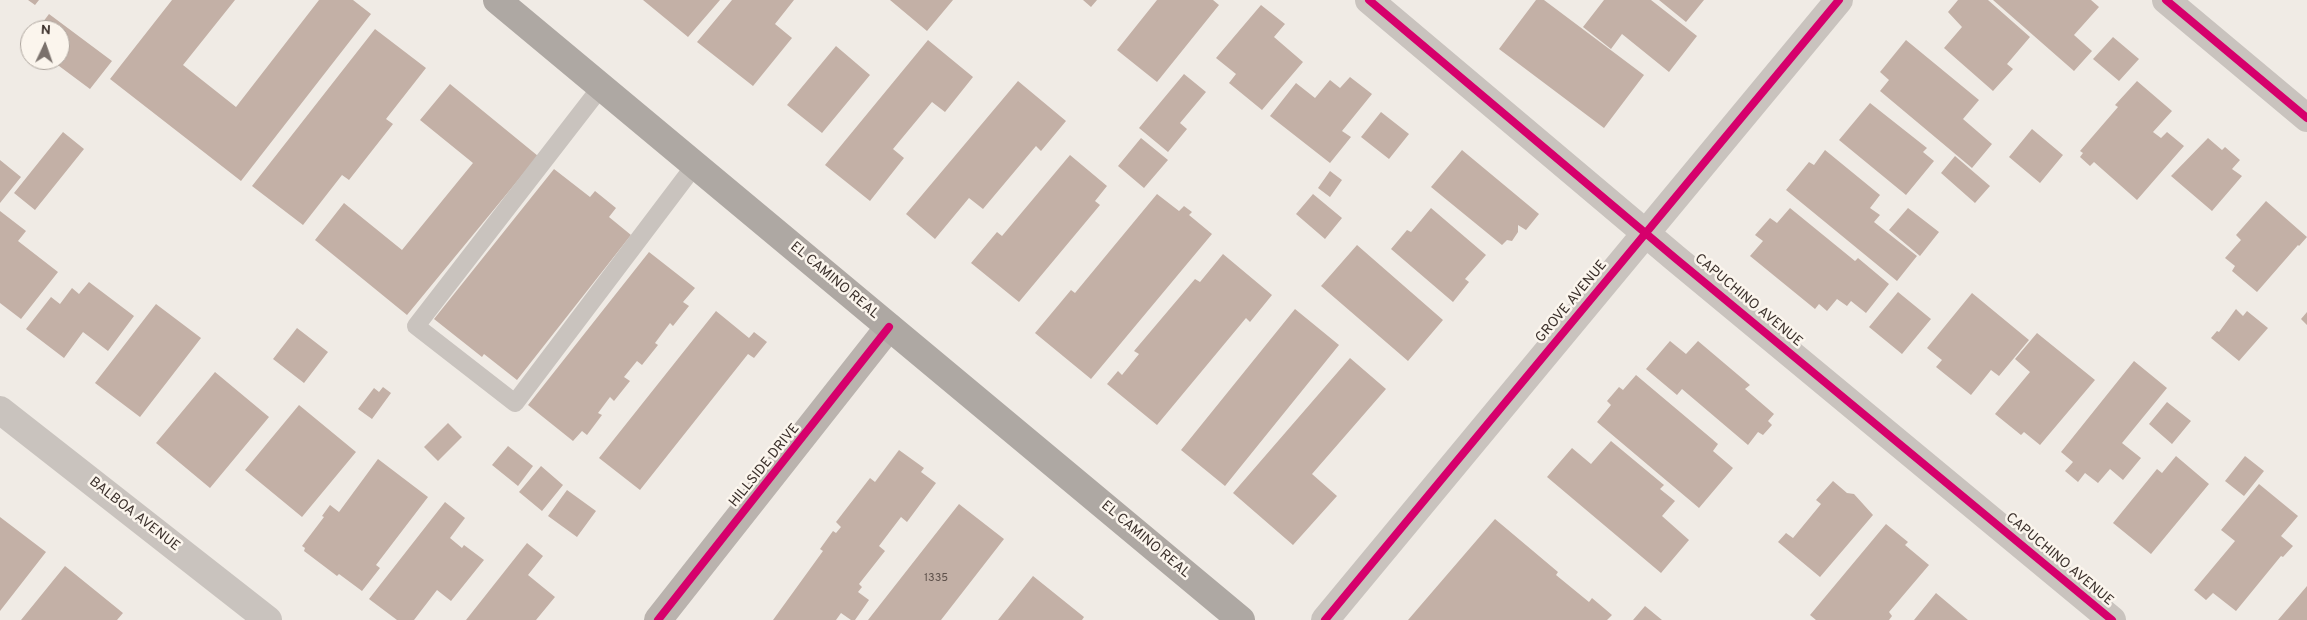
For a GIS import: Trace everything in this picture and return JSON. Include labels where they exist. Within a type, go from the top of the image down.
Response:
[{"type":"main road","name":"EL CAMINO REAL","points":[[497,0],[1240,620]]},
{"type":"main road","name":"HILLSIDE DRIVE","points":[[658,620],[889,327]]},
{"type":"street","name":"CAPUCHINO AVENUE","points":[[1369,0],[2112,620]]},
{"type":"street","name":"GROVE AVENUE","points":[[1325,620],[1839,0]]},
{"type":"street","points":[[2166,0],[2307,118]]},
{"type":"street","name":"BALBOA AVENUE","points":[[0,410],[268,620]]},
{"type":"lane","points":[[601,87],[416,326],[515,403],[695,165]]},
{"type":"building","points":[[28,0],[39,0],[35,5]]},
{"type":"building","points":[[172,0],[235,0],[183,65],[236,107],[319,0],[353,0],[371,14],[241,181],[110,79]]},
{"type":"building","points":[[643,0],[720,0],[688,37]]},
{"type":"building","points":[[732,0],[794,0],[775,24],[792,38],[753,86],[697,42]]},
{"type":"building","points":[[890,0],[953,0],[927,31]]},
{"type":"building","points":[[1083,0],[1097,0],[1091,7]]},
{"type":"building","points":[[1157,0],[1213,0],[1219,5],[1157,82],[1117,50]]},
{"type":"building","points":[[1536,0],[1544,0],[1644,75],[1604,128],[1499,49]]},
{"type":"building","points":[[1604,0],[1651,0],[1697,36],[1669,72],[1622,34],[1611,49],[1583,27]]},
{"type":"building","points":[[1659,0],[1704,0],[1686,22]]},
{"type":"building","points":[[1958,0],[1988,0],[2030,37],[2007,64],[2013,69],[1993,91],[1944,48],[1962,27],[1948,12]]},
{"type":"building","points":[[1993,0],[2091,0],[2099,7],[2074,35],[2092,51],[2074,71]]},
{"type":"building","points":[[1261,5],[1285,24],[1274,37],[1303,62],[1262,110],[1229,83],[1236,74],[1216,58]]},
{"type":"building","points":[[49,14],[57,20],[44,20]]},
{"type":"building","points":[[375,29],[426,68],[386,119],[393,124],[349,180],[342,175],[303,225],[252,186]]},
{"type":"building","points":[[70,30],[112,61],[90,89],[64,70],[70,70]]},
{"type":"building","points":[[2113,37],[2139,59],[2119,81],[2093,59]]},
{"type":"building","points":[[928,40],[973,77],[945,112],[932,102],[893,149],[904,158],[870,201],[825,165]]},
{"type":"building","points":[[1906,40],[1979,100],[1963,119],[1992,144],[1972,168],[1880,91],[1889,80],[1880,72]]},
{"type":"building","points":[[836,46],[870,75],[822,133],[787,105]]},
{"type":"building","points":[[1184,74],[1206,92],[1180,123],[1187,129],[1168,152],[1139,128]]},
{"type":"building","points":[[1350,77],[1372,94],[1342,131],[1351,137],[1330,163],[1270,116],[1296,83],[1315,98],[1330,80],[1340,88]]},
{"type":"building","points":[[1018,81],[1066,121],[1041,151],[1036,146],[983,209],[969,198],[935,239],[906,214]]},
{"type":"building","points":[[2137,81],[2172,111],[2153,132],[2161,138],[2167,132],[2184,146],[2137,200],[2094,162],[2090,166],[2080,157],[2083,153],[2080,151],[2118,107],[2115,105]]},
{"type":"building","points":[[450,84],[538,156],[407,315],[315,240],[344,203],[402,250],[473,163],[420,120]]},
{"type":"building","points":[[1870,103],[1927,148],[1923,152],[1934,161],[1906,195],[1839,140]]},
{"type":"building","points":[[1381,112],[1409,134],[1389,159],[1361,137]]},
{"type":"building","points":[[2032,129],[2063,155],[2040,183],[2009,157]]},
{"type":"building","points":[[63,132],[84,149],[35,210],[14,193]]},
{"type":"building","points":[[1141,138],[1168,160],[1144,188],[1118,166]]},
{"type":"building","points":[[2208,138],[2222,150],[2225,147],[2240,160],[2232,169],[2242,176],[2212,211],[2171,176]]},
{"type":"building","points":[[1462,150],[1539,214],[1526,230],[1518,225],[1518,232],[1512,241],[1507,240],[1502,245],[1431,187]]},
{"type":"building","points":[[1825,150],[1880,195],[1870,208],[1880,215],[1874,222],[1917,256],[1897,281],[1786,190],[1809,162],[1814,165]]},
{"type":"building","points":[[1070,155],[1107,186],[1095,201],[1100,205],[1019,302],[971,263],[997,232],[1002,236]]},
{"type":"building","points":[[1955,156],[1990,186],[1975,203],[1941,173]]},
{"type":"building","points":[[0,160],[21,177],[0,203]]},
{"type":"building","points":[[554,169],[590,197],[595,191],[616,208],[609,217],[631,235],[517,380],[484,354],[482,357],[434,319]]},
{"type":"building","points":[[1330,171],[1342,180],[1330,197],[1318,188]]},
{"type":"building","points":[[1157,194],[1179,211],[1184,206],[1192,212],[1189,215],[1212,234],[1091,379],[1035,333],[1071,290],[1075,293]]},
{"type":"building","points":[[1313,194],[1342,218],[1325,239],[1296,214]]},
{"type":"building","points":[[2266,201],[2307,237],[2257,292],[2232,271],[2235,266],[2225,258],[2241,240],[2236,235]]},
{"type":"building","points":[[1431,208],[1486,255],[1465,279],[1469,282],[1453,302],[1391,249],[1407,230],[1411,232]]},
{"type":"building","points":[[1790,208],[1855,261],[1858,258],[1889,284],[1866,313],[1851,301],[1847,306],[1837,299],[1827,311],[1819,304],[1815,309],[1750,256],[1763,241],[1755,235],[1770,218],[1777,223]]},
{"type":"building","points":[[1908,208],[1939,232],[1920,256],[1889,230]]},
{"type":"building","points":[[0,211],[26,231],[18,241],[58,272],[21,319],[0,303]]},
{"type":"building","points":[[1357,245],[1443,320],[1408,361],[1321,286]]},
{"type":"building","points":[[649,252],[695,288],[683,302],[689,306],[673,326],[670,323],[655,343],[658,345],[642,365],[637,361],[624,377],[630,381],[614,401],[610,397],[598,413],[602,415],[587,435],[582,431],[573,441],[528,405]]},
{"type":"building","points":[[1223,254],[1272,295],[1250,322],[1246,318],[1157,425],[1107,384],[1118,371],[1122,375],[1139,354],[1134,351],[1195,279],[1200,282]]},
{"type":"building","points":[[89,282],[134,316],[108,351],[83,332],[64,358],[26,329],[51,297],[60,304],[72,288],[79,294]]},
{"type":"building","points":[[1898,292],[1931,319],[1902,354],[1869,327]]},
{"type":"building","points":[[1972,293],[2029,340],[1999,376],[1991,370],[1971,395],[1936,367],[1942,360],[1927,348]]},
{"type":"building","points":[[156,304],[201,338],[140,417],[95,383]]},
{"type":"building","points":[[1295,309],[1339,345],[1225,486],[1181,450]]},
{"type":"building","points":[[2236,309],[2243,316],[2247,311],[2268,328],[2239,361],[2211,338],[2217,331],[2219,332]]},
{"type":"building","points":[[716,311],[749,338],[754,332],[767,342],[754,358],[748,354],[640,490],[599,458]]},
{"type":"building","points":[[2307,312],[2307,325],[2301,319]]},
{"type":"building","points":[[297,328],[328,352],[304,383],[273,359]]},
{"type":"building","points":[[2037,333],[2095,380],[2040,445],[2024,432],[2021,435],[1995,414],[2030,372],[2015,359]]},
{"type":"building","points":[[1670,341],[1686,354],[1698,341],[1750,385],[1745,389],[1774,414],[1768,421],[1772,425],[1763,435],[1758,432],[1748,445],[1682,389],[1677,395],[1646,369]]},
{"type":"building","points":[[1350,358],[1386,389],[1312,474],[1337,496],[1293,545],[1233,493]]},
{"type":"building","points":[[2134,361],[2167,388],[2122,443],[2141,458],[2123,480],[2110,469],[2098,483],[2085,473],[2078,482],[2065,471],[2073,462],[2061,452]]},
{"type":"building","points":[[215,372],[269,417],[210,488],[156,443]]},
{"type":"building","points":[[1636,375],[1718,444],[1713,451],[1733,468],[1699,508],[1597,422],[1611,405],[1607,401],[1619,387],[1623,390]]},
{"type":"building","points":[[383,387],[391,393],[372,419],[358,409],[374,388],[379,392]]},
{"type":"building","points":[[2167,402],[2191,421],[2172,444],[2149,424]]},
{"type":"building","points":[[299,405],[356,452],[302,517],[245,470]]},
{"type":"building","points":[[448,423],[462,437],[438,461],[424,447]]},
{"type":"building","points":[[1611,441],[1664,485],[1660,489],[1675,501],[1662,516],[1689,540],[1661,573],[1547,477],[1572,448],[1591,464]]},
{"type":"building","points":[[508,446],[533,466],[518,486],[492,465]]},
{"type":"building","points":[[899,450],[924,468],[921,472],[936,483],[907,522],[901,517],[879,546],[885,551],[859,584],[862,587],[858,592],[869,600],[855,620],[851,620],[841,613],[836,620],[773,620],[823,551],[820,549],[833,531],[836,533],[841,527],[836,522],[870,478],[875,482]]},
{"type":"building","points":[[2176,456],[2209,484],[2151,554],[2113,523],[2157,469],[2162,473]]},
{"type":"building","points":[[2245,456],[2264,471],[2244,496],[2225,481]]},
{"type":"building","points":[[378,459],[428,497],[376,565],[380,568],[362,591],[339,574],[337,576],[304,551],[305,548],[302,546],[324,517],[322,516],[330,505],[339,512]]},
{"type":"building","points":[[541,466],[563,485],[542,511],[519,492]]},
{"type":"building","points":[[1833,481],[1847,493],[1854,494],[1873,515],[1820,577],[1778,542],[1786,533],[1793,538],[1821,504],[1816,500]]},
{"type":"building","points":[[2259,484],[2298,516],[2281,536],[2293,546],[2283,557],[2281,556],[2236,611],[2213,593],[2206,600],[2194,590],[2235,541],[2221,530]]},
{"type":"building","points":[[567,490],[596,511],[577,537],[548,516]]},
{"type":"building","points":[[445,502],[465,518],[450,538],[462,548],[464,545],[484,560],[451,601],[437,590],[414,620],[397,620],[369,599]]},
{"type":"building","points":[[959,504],[1004,539],[941,620],[868,620]]},
{"type":"building","points":[[0,517],[46,552],[0,611]]},
{"type":"building","points":[[1495,519],[1558,572],[1556,575],[1589,602],[1592,598],[1612,615],[1607,620],[1408,620]]},
{"type":"building","points":[[1886,524],[1908,542],[1905,545],[1929,565],[1889,612],[1892,616],[1889,620],[1816,620],[1810,615]]},
{"type":"building","points":[[527,543],[543,556],[528,575],[555,597],[536,620],[466,620]]},
{"type":"building","points":[[65,566],[123,613],[117,620],[21,620]]},
{"type":"building","points":[[1033,576],[1084,617],[1082,620],[998,620]]},
{"type":"building","points":[[2307,586],[2307,620],[2278,620]]},
{"type":"building","points":[[1936,593],[1968,620],[1914,620]]},
{"type":"building","points":[[1645,606],[1662,620],[1633,620]]},
{"type":"cycle path","points":[[1369,0],[1675,258],[2112,620]]},
{"type":"cycle path","points":[[1325,620],[1839,0]]},
{"type":"cycle path","points":[[2166,0],[2307,118]]},
{"type":"cycle path","points":[[658,620],[889,327]]}]
